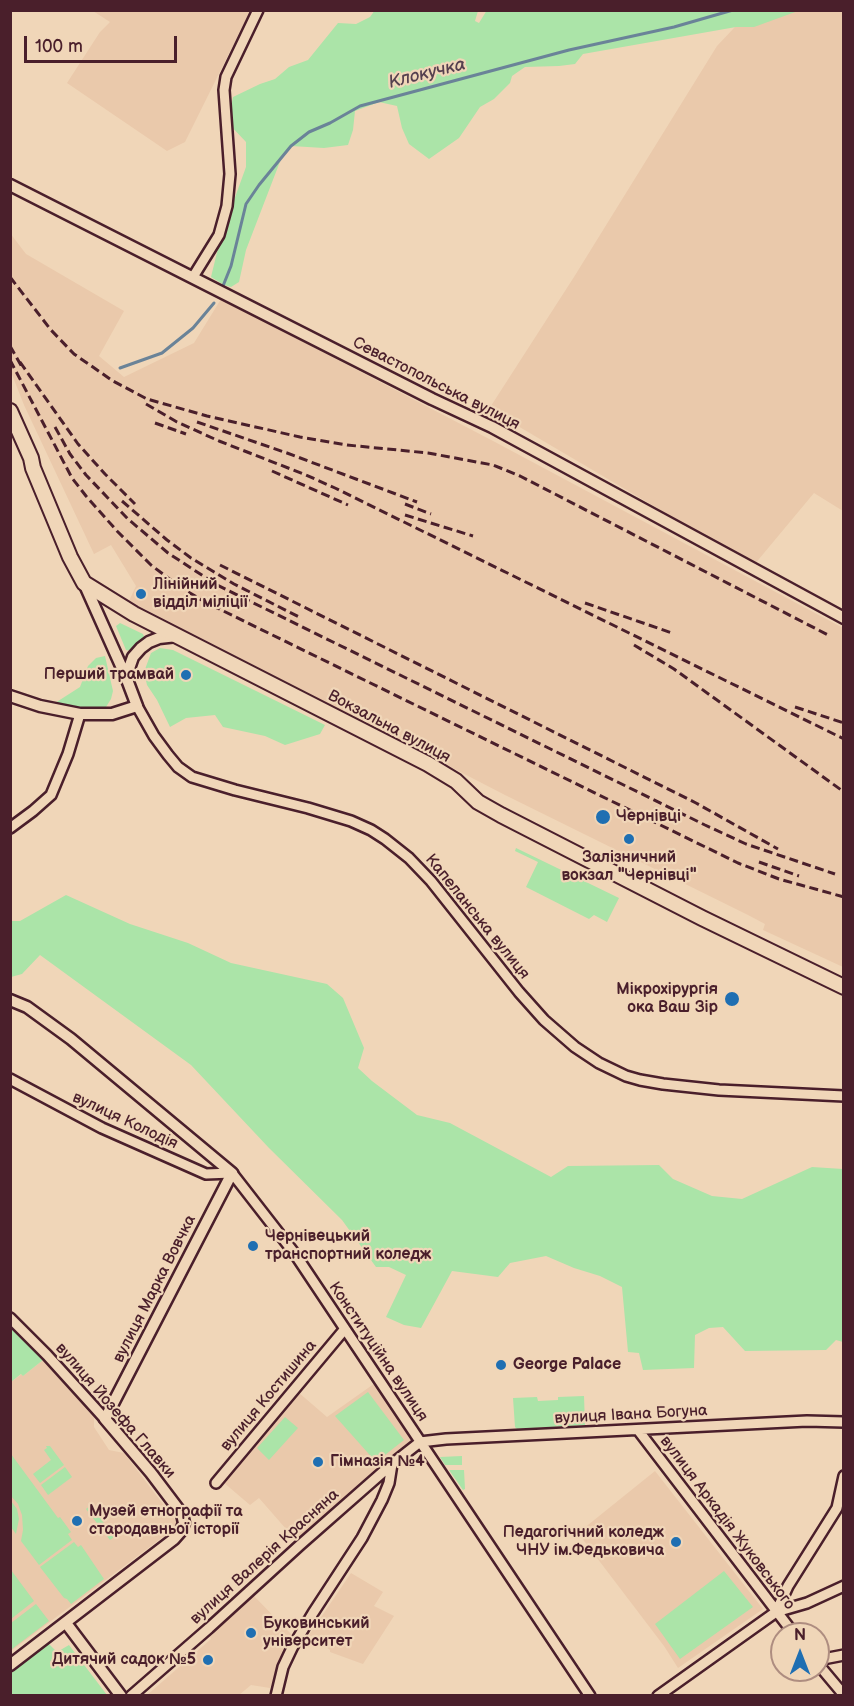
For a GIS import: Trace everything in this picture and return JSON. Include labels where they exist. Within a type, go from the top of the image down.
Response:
[{"type":"main road","name":"Вокзальна вулиця","points":[[12,419],[70,557],[84,583],[106,598],[177,636],[428,765],[456,781],[478,802],[702,918],[843,987]]},
{"type":"street","points":[[193,277],[219,236],[227,206],[230,174],[224,90],[226,77],[258,10]]},
{"type":"street","name":"Севастопольська вулиця","points":[[10,185],[492,428],[843,618]]},
{"type":"street","name":"Капеланська вулиця","points":[[84,583],[137,706],[154,736],[178,767],[192,777],[308,808],[351,821],[371,830],[419,868],[535,1011],[562,1036],[599,1063],[626,1076],[663,1084],[719,1090],[843,1096]]},
{"type":"street","points":[[145,619],[151,628],[149,642]]},
{"type":"street","points":[[126,677],[133,657],[141,648],[159,638],[177,636]]},
{"type":"street","points":[[10,696],[40,706],[80,714],[112,714],[137,706]]},
{"type":"street","points":[[10,828],[51,795],[68,754],[80,714]]},
{"type":"street","name":"Конституційна вулиця","points":[[10,1000],[27,1007],[71,1039],[232,1173],[295,1254],[590,1695]]},
{"type":"street","name":"вулиця Колодія","points":[[10,1079],[102,1128],[207,1174],[232,1173]]},
{"type":"street","name":"вулиця Марка Вовчка","points":[[105,1419],[232,1173]]},
{"type":"street","name":"вулиця Йозефа Главки","points":[[10,1318],[47,1355],[151,1473],[182,1514],[184,1523],[182,1531],[174,1539],[66,1623]]},
{"type":"street","name":"вулиця Костишина","points":[[216,1482],[344,1330]]},
{"type":"street","name":"вулиця Івана Богуна","points":[[420,1442],[807,1420],[843,1422]]},
{"type":"street","name":"вулиця Аркадія Жуковського","points":[[638,1430],[784,1622]]},
{"type":"street","name":"вулиця Валерія Красняна","points":[[131,1695],[392,1464],[420,1442]]},
{"type":"street","points":[[276,1695],[283,1667],[297,1639],[362,1538],[382,1500],[389,1483],[392,1464]]},
{"type":"street","points":[[776,1612],[788,1586],[837,1508],[843,1476]]},
{"type":"street","points":[[658,1695],[776,1612],[807,1603],[843,1586]]},
{"type":"street","points":[[10,1665],[66,1623],[121,1695]]},
{"type":"street","points":[[830,1678],[843,1695]]},
{"type":"shaded area","points":[[93,11],[250,11],[185,142],[167,151],[67,83],[100,32],[110,22]]},
{"type":"shaded area","points":[[750,11],[843,11],[843,511],[814,493],[754,565],[489,409],[717,46]]},
{"type":"shaded area","points":[[10,233],[26,254],[124,311],[99,356],[124,377],[194,343],[221,299],[843,628],[843,967],[763,930],[765,924],[748,915],[505,795],[129,601],[136,586],[111,545],[94,554],[24,405],[11,372]]},
{"type":"shaded area","points":[[43,1360],[94,1418],[94,1427],[109,1450],[124,1453],[179,1525],[11,1651],[11,1382],[22,1374],[23,1376]]},
{"type":"shaded area","name":"Гімназія №4","points":[[378,1381],[420,1442],[300,1545],[259,1498],[250,1505],[223,1482],[298,1392],[327,1417]]},
{"type":"shaded area","points":[[655,1471],[763,1609],[678,1668],[664,1646],[578,1533]]},
{"type":"shaded area","points":[[351,1573],[383,1592],[374,1606],[394,1616],[363,1664],[330,1652],[309,1635]]},
{"type":"shaded area","points":[[253,1595],[292,1635],[270,1688],[251,1685],[239,1695],[146,1696],[211,1639],[209,1635]]},
{"type":"green space","points":[[375,10],[478,11],[475,21],[479,23],[487,10],[798,11],[754,27],[736,27],[583,54],[575,64],[525,67],[512,76],[510,83],[494,99],[480,107],[459,138],[429,159],[409,144],[402,128],[397,106],[379,102],[355,111],[353,130],[348,145],[324,148],[291,146],[281,159],[246,250],[239,282],[231,287],[224,285],[211,277],[221,236],[246,167],[246,142],[228,123],[233,97],[275,79],[289,67],[308,60],[338,23],[356,24],[370,17]]},
{"type":"green space","points":[[120,623],[143,634],[145,639],[131,651],[126,650],[116,626]]},
{"type":"green space","points":[[160,648],[173,650],[325,725],[320,734],[285,745],[265,736],[223,727],[215,715],[186,718],[170,727],[147,685],[144,672],[151,653]]},
{"type":"green space","points":[[105,656],[113,691],[106,707],[81,710],[55,703],[80,687],[88,666],[96,658]]},
{"type":"green space","points":[[516,848],[619,898],[607,922],[594,915],[589,919],[526,887],[538,862],[515,851]]},
{"type":"green space","points":[[66,895],[130,924],[188,943],[231,963],[327,984],[343,998],[364,1048],[358,1068],[372,1081],[417,1115],[450,1123],[551,1177],[568,1166],[659,1165],[673,1179],[712,1196],[742,1199],[812,1167],[843,1169],[843,1342],[836,1340],[826,1350],[745,1351],[723,1327],[709,1328],[695,1335],[694,1368],[643,1370],[639,1353],[628,1352],[622,1287],[600,1276],[546,1256],[510,1263],[498,1277],[452,1271],[421,1328],[404,1325],[386,1317],[406,1275],[389,1267],[376,1267],[342,1220],[269,1148],[191,1065],[40,955],[22,974],[11,977],[11,921],[20,921]]},
{"type":"green space","points":[[11,1325],[43,1360],[23,1376],[21,1374],[11,1382]]},
{"type":"green space","points":[[368,1392],[404,1440],[376,1462],[335,1416]]},
{"type":"green space","points":[[584,1396],[585,1425],[517,1429],[515,1427],[513,1398],[537,1397],[538,1401],[558,1400],[558,1397]]},
{"type":"green space","points":[[285,1417],[298,1428],[269,1460],[257,1448]]},
{"type":"green space","points":[[46,1446],[50,1446],[64,1465],[40,1483],[33,1474],[51,1460],[44,1450]]},
{"type":"green space","points":[[11,1454],[71,1532],[68,1534],[72,1540],[39,1565],[21,1541],[22,1515],[18,1504],[11,1496]]},
{"type":"green space","points":[[462,1456],[462,1465],[445,1465],[440,1457]]},
{"type":"green space","points":[[65,1467],[72,1477],[48,1495],[41,1485]]},
{"type":"green space","points":[[449,1470],[464,1470],[465,1489],[463,1490]]},
{"type":"green space","points":[[11,1501],[17,1509],[19,1519],[16,1534],[11,1527]]},
{"type":"green space","points":[[91,1505],[114,1537],[110,1540],[86,1509]]},
{"type":"green space","points":[[74,1542],[78,1547],[81,1545],[104,1579],[71,1604],[40,1567]]},
{"type":"green space","points":[[11,1570],[34,1601],[11,1619]]},
{"type":"green space","points":[[724,1571],[753,1607],[680,1659],[655,1624]]},
{"type":"green space","points":[[36,1604],[49,1621],[12,1649],[11,1623]]},
{"type":"green space","points":[[48,1643],[57,1652],[69,1645],[107,1695],[11,1695],[11,1673]]},
{"type":"waterway","name":"Клокучка","points":[[223,286],[231,266],[246,204],[291,146],[309,132],[360,106],[569,50],[674,27],[733,10]]},
{"type":"waterway","points":[[120,368],[162,353],[193,328],[214,303]]},
{"type":"railway","points":[[10,277],[51,330],[74,354],[113,381],[147,399],[207,416],[300,437],[347,445],[428,453],[493,465],[520,476],[830,636]]},
{"type":"railway","points":[[10,346],[22,367]]},
{"type":"railway","points":[[10,360],[72,478],[117,531],[151,565],[180,587],[205,602],[738,863],[779,879],[844,897]]},
{"type":"railway","points":[[20,362],[78,444],[135,504]]},
{"type":"railway","points":[[146,404],[177,422],[219,441],[335,488],[844,739]]},
{"type":"railway","points":[[197,422],[417,502]]},
{"type":"railway","points":[[155,423],[186,434]]},
{"type":"railway","points":[[55,427],[70,454],[86,475],[128,519],[168,553],[217,585],[705,825],[746,844],[835,874]]},
{"type":"railway","points":[[272,471],[348,505]]},
{"type":"railway","points":[[122,501],[191,558],[234,584],[299,617]]},
{"type":"railway","points":[[405,504],[431,514]]},
{"type":"railway","points":[[405,515],[473,536]]},
{"type":"railway","points":[[220,565],[696,803],[778,849]]},
{"type":"railway","points":[[585,603],[672,633]]},
{"type":"railway","points":[[634,645],[674,669],[844,792]]},
{"type":"railway","points":[[795,707],[844,723]]},
{"type":"railway","points":[[759,862],[799,876]]},
{"type":"place","name":"Лінійний відділ міліції","points":[[141,594]]},
{"type":"place","name":"Перший трамвай","points":[[186,675]]},
{"type":"place","name":"Чернівці","points":[[603,817]]},
{"type":"place","name":"Залізничний вокзал \"Чернівці\"","points":[[629,839]]},
{"type":"place","name":"Мікрохірургія ока Ваш Зір","points":[[732,999]]},
{"type":"place","name":"Чернівецький транспортний коледж","points":[[253,1246]]},
{"type":"place","name":"George Palace","points":[[501,1365]]},
{"type":"place","name":"Гімназія №4","points":[[318,1462]]},
{"type":"place","name":"Музей етнографії та стародавньої історії","points":[[77,1521]]},
{"type":"place","name":"Педагогічний коледж ЧНУ ім.Федьковича","points":[[676,1542]]},
{"type":"place","name":"Буковинський університет","points":[[251,1633]]},
{"type":"place","name":"Дитячий садок №5","points":[[208,1660]]}]
